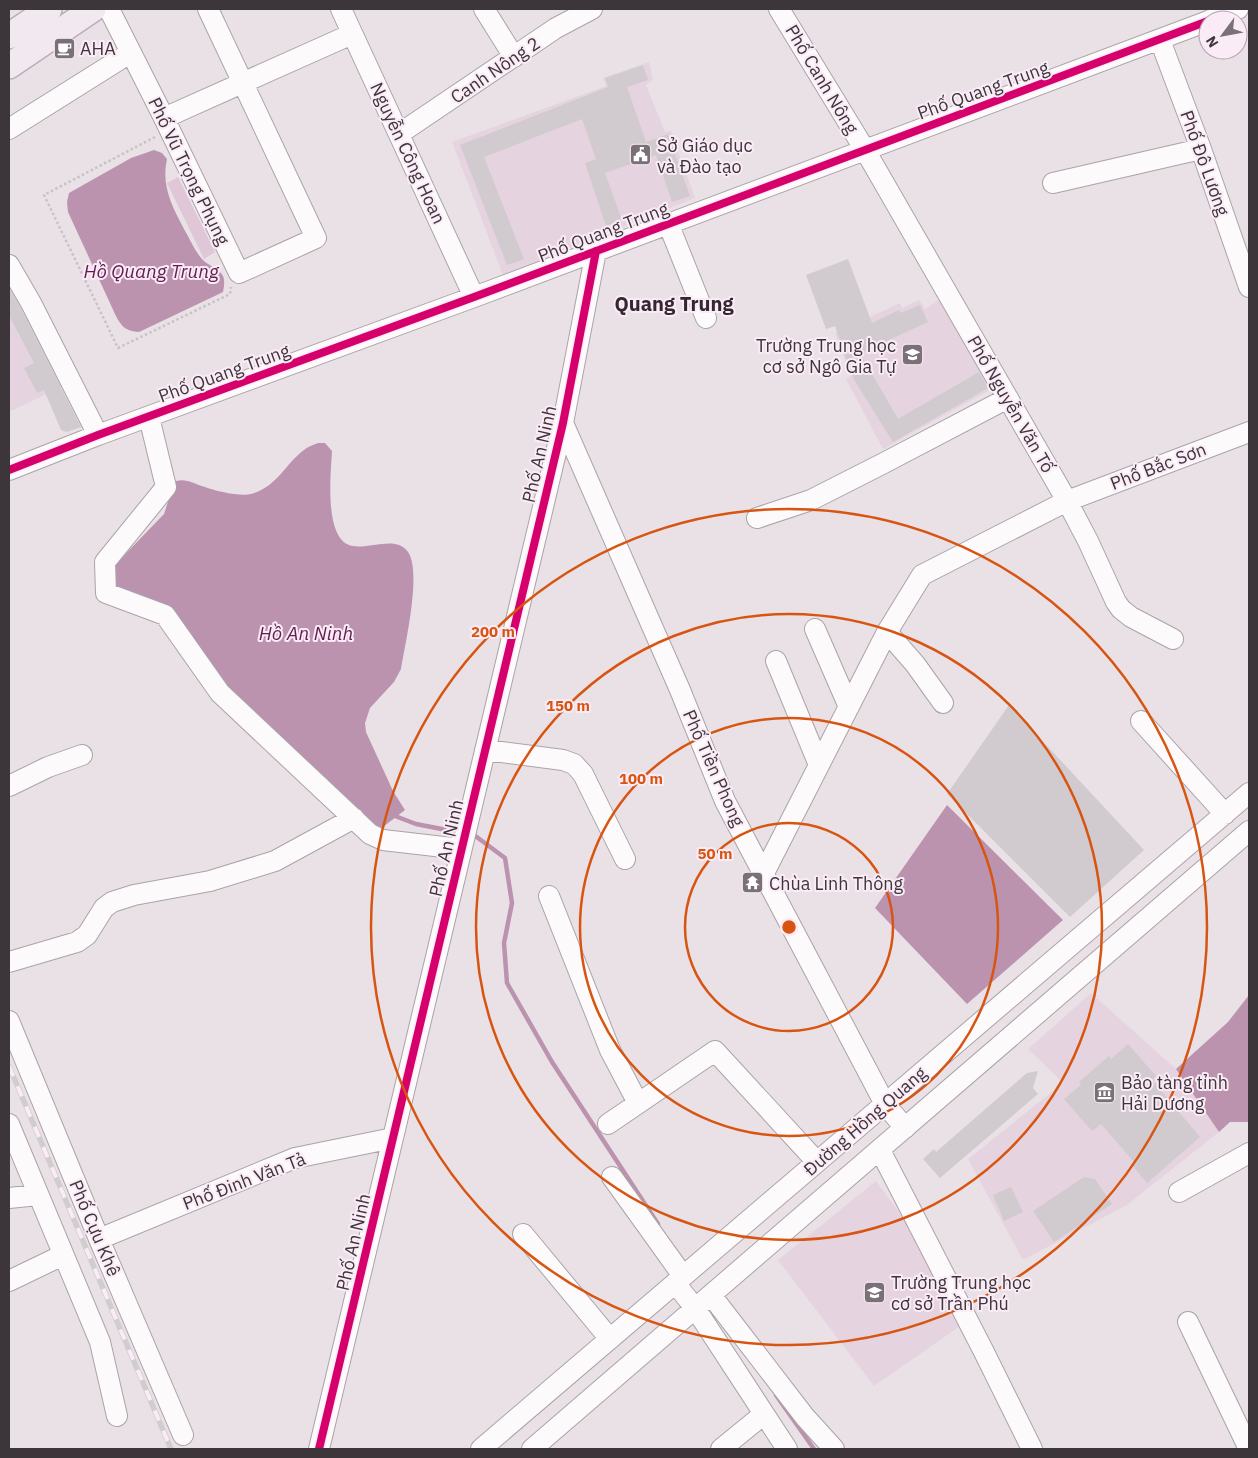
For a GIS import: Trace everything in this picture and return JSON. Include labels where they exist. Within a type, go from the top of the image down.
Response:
[{"type":"main road","points":[[9,36],[49,9]]},
{"type":"main road","points":[[9,66],[93,9]]},
{"type":"street","name":"Phố Vũ Trọng Phụng","points":[[109,9],[239,272],[316,238],[208,9]]},
{"type":"street","name":"Nguyễn Công Hoan","points":[[340,9],[474,297]]},
{"type":"street","points":[[484,9],[514,57]]},
{"type":"street","name":"Canh Nông 2","points":[[399,134],[556,28],[592,9]]},
{"type":"street","name":"Phố Canh Nông","points":[[780,9],[865,150]]},
{"type":"street","name":"Phố Quang Trung","points":[[9,470],[98,435],[474,297],[1198,24]]},
{"type":"street","points":[[167,124],[243,83],[352,34]]},
{"type":"street","name":"Phố Đô Lương","points":[[1160,40],[1201,149],[1249,287]]},
{"type":"street","points":[[9,129],[130,53]]},
{"type":"street","points":[[1053,182],[1201,149]]},
{"type":"street","name":"Phố Nguyễn Văn Tố","points":[[865,150],[1067,501],[1116,602],[1130,617],[1173,639]]},
{"type":"street","points":[[668,223],[706,318]]},
{"type":"street","name":"Phố An Ninh","points":[[319,1449],[562,422],[596,251]]},
{"type":"street","points":[[9,265],[31,303],[98,435]]},
{"type":"street","points":[[757,518],[811,500],[1008,398]]},
{"type":"street","points":[[149,417],[166,487],[105,562],[106,593],[165,615],[220,693],[370,834],[383,840],[461,849]]},
{"type":"street","name":"Phố Tiền Phong","points":[[562,422],[680,690],[725,802],[885,1104],[904,1128]]},
{"type":"street","name":"Phố Bắc Sơn","points":[[764,873],[887,632],[922,575],[1067,501],[1249,432]]},
{"type":"street","points":[[815,629],[849,707]]},
{"type":"street","points":[[887,632],[915,664],[943,703]]},
{"type":"street","points":[[776,661],[819,765]]},
{"type":"street","points":[[1141,721],[1225,814]]},
{"type":"street","points":[[485,750],[563,760],[574,764],[583,774],[625,859]]},
{"type":"street","points":[[9,786],[48,766],[82,755]]},
{"type":"street","name":"Đường Hồng Quang","points":[[481,1449],[1249,793]]},
{"type":"street","points":[[9,962],[77,942],[87,935],[104,908],[112,902],[134,895],[210,881],[275,861],[354,818]]},
{"type":"street","name":"Đường Hồng Quang","points":[[532,1449],[1249,831]]},
{"type":"street","points":[[549,896],[610,1050],[638,1103]]},
{"type":"street","points":[[1027,983],[1047,1006]]},
{"type":"street","name":"Phố Cựu Khê","points":[[9,1021],[183,1435]]},
{"type":"street","points":[[608,1124],[714,1051],[817,1162]]},
{"type":"street","points":[[9,1124],[100,1342],[117,1416]]},
{"type":"street","name":"Phố Đinh Văn Tả","points":[[99,1239],[295,1158],[393,1138]]},
{"type":"street","points":[[880,1150],[1032,1449]]},
{"type":"street","points":[[1179,1192],[1249,1153]]},
{"type":"street","points":[[612,1177],[787,1449]]},
{"type":"street","points":[[9,1198],[38,1194]]},
{"type":"street","points":[[523,1234],[610,1339]]},
{"type":"street","points":[[9,1281],[63,1255]]},
{"type":"street","points":[[711,1295],[805,1416],[834,1449]]},
{"type":"street","points":[[1188,1322],[1249,1449]]},
{"type":"street","points":[[721,1449],[764,1414]]},
{"type":"path","points":[[167,124],[44,195],[118,348],[230,294],[232,258]]},
{"type":"shaded area","points":[[649,62],[653,80],[646,85],[665,132],[671,131],[695,198],[503,275],[452,142],[606,86],[603,78]]},
{"type":"shaded area","points":[[178,177],[215,252],[204,259],[167,183]]},
{"type":"shaded area","points":[[16,284],[70,383],[9,412],[9,287]]},
{"type":"shaded area","name":"Trường Trung học cơ sở Ngô Gia Tự","points":[[944,296],[999,385],[883,449],[846,379],[851,376],[835,333],[900,303],[902,308],[919,300],[925,309]]},
{"type":"shaded area","points":[[1091,993],[1176,1069],[1219,1132],[1127,1205],[1023,1260],[968,1159],[1063,1083],[1028,1049]]},
{"type":"shaded area","name":"Trường Trung học cơ sở Trần Phú","points":[[876,1181],[921,1242],[963,1324],[874,1386],[778,1260]]},
{"type":"water","name":"Hồ Quang Trung","points":[[154,150],[162,153],[167,159],[165,178],[169,196],[194,248],[204,261],[221,273],[224,278],[224,286],[223,292],[139,332],[127,329],[117,318],[68,212],[67,202],[69,193],[131,158]]},
{"type":"water","name":"Hồ An Ninh","points":[[318,443],[325,443],[332,451],[331,505],[333,520],[343,542],[353,546],[397,544],[408,552],[412,562],[413,591],[401,669],[394,682],[370,708],[365,723],[366,732],[393,791],[405,810],[379,830],[325,777],[237,704],[181,622],[113,590],[111,569],[164,514],[170,490],[176,481],[187,481],[228,493],[251,494],[268,486],[297,456],[307,448]]},
{"type":"water","points":[[947,805],[1063,920],[967,1004],[875,908]]},
{"type":"water","points":[[1249,995],[1249,1122],[1230,1122],[1219,1132],[1176,1069],[1228,1022]]},
{"type":"building","points":[[643,65],[648,80],[627,87],[646,142],[668,134],[690,196],[672,202],[656,155],[605,173],[622,220],[606,226],[585,163],[596,159],[582,119],[484,157],[524,259],[507,265],[460,145],[608,87],[605,78]]},
{"type":"building","points":[[848,259],[872,323],[899,310],[901,313],[920,305],[928,322],[860,353],[898,419],[979,372],[988,388],[893,442],[853,378],[835,326],[826,329],[806,275]]},
{"type":"building","points":[[9,288],[81,427],[67,432],[61,430],[44,390],[37,393],[24,368],[34,363],[9,315]]},
{"type":"building","points":[[1009,705],[1144,850],[1070,917],[947,794]]},
{"type":"building","points":[[1128,1044],[1156,1076],[1152,1080],[1200,1137],[1147,1183],[1131,1164],[1134,1162],[1101,1124],[1092,1131],[1064,1099],[1081,1085],[1079,1082],[1109,1056],[1111,1059]]},
{"type":"building","points":[[1038,1071],[1033,1088],[1038,1094],[940,1178],[923,1159],[934,1149],[936,1152],[1027,1073]]},
{"type":"building","points":[[1084,1177],[1095,1179],[1112,1204],[1054,1242],[1033,1211]]},
{"type":"building","points":[[1011,1187],[1023,1212],[1004,1221],[993,1195]]},
{"type":"waterway","points":[[395,816],[416,824],[452,831]]},
{"type":"waterway","points":[[474,835],[505,858],[512,903],[504,943],[507,983],[552,1062],[658,1224]]},
{"type":"waterway","points":[[776,1395],[814,1449]]},
{"type":"railway","points":[[9,1066],[171,1449]]},
{"type":"cycle path","points":[[9,470],[98,435],[474,297],[1198,25]]},
{"type":"cycle path","points":[[319,1449],[563,423],[596,251]]},
{"type":"place","name":"AHA","points":[[64,48]]},
{"type":"place","name":"Sở Giáo dục và Đào tạo","points":[[641,155]]},
{"type":"place","name":"Trường Trung học cơ sở Ngô Gia Tự","points":[[912,355]]},
{"type":"place","name":"Chùa Linh Thông","points":[[753,883]]},
{"type":"place","name":"Bảo tàng tỉnh Hải Dương","points":[[1105,1092]]},
{"type":"place","name":"Trường Trung học cơ sở Trần Phú","points":[[875,1292]]},
{"type":"district","name":"Quang Trung","points":[[674,303]]}]
